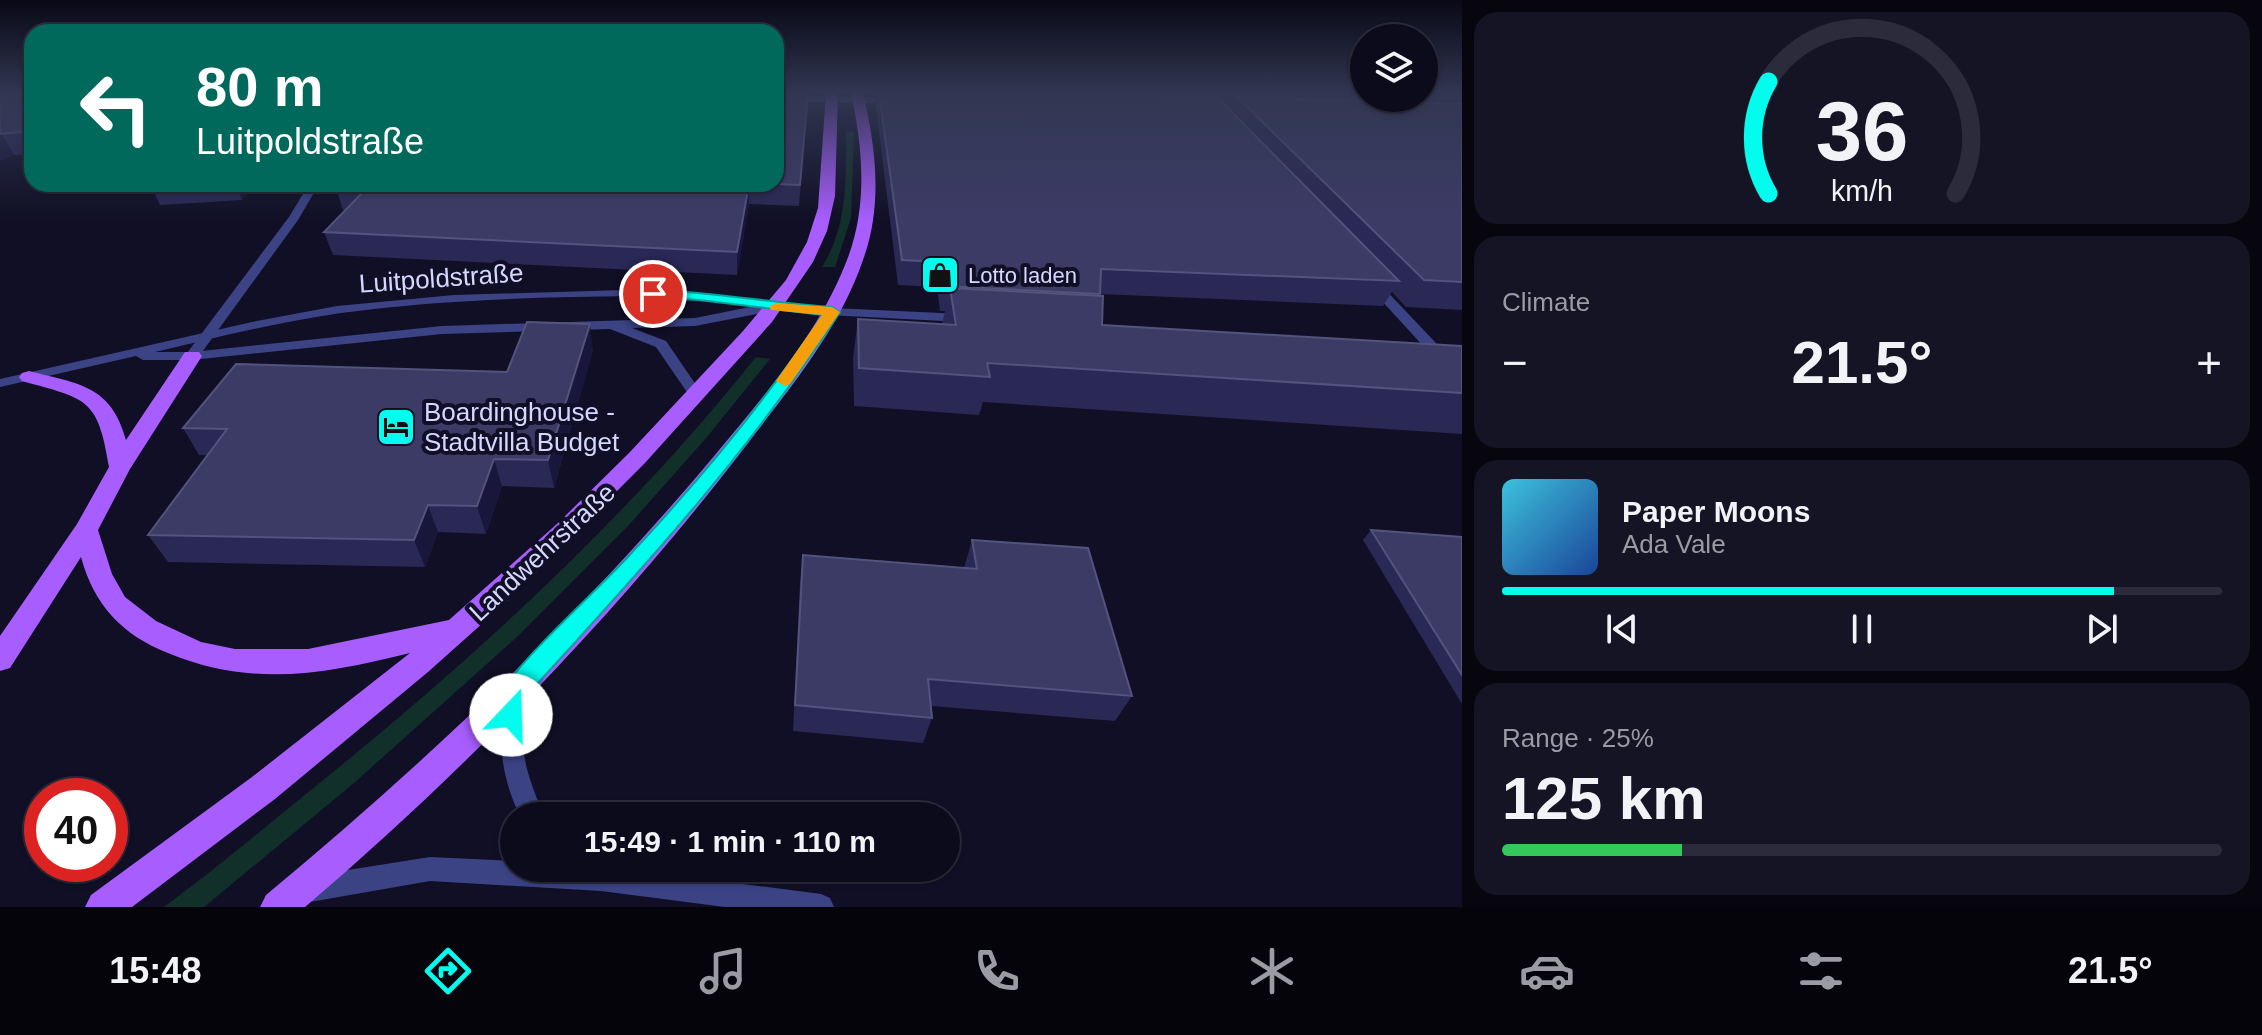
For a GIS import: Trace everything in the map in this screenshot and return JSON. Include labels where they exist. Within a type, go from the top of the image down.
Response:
[{"type":"main road","name":"Landwehrstraße","points":[[103,907],[304,758],[461,628],[597,503],[773,307],[815,243],[829,192],[831,135]]},
{"type":"main road","points":[[287,899],[424,781],[514,692],[635,563],[722,463],[802,358],[845,288],[857,255],[867,210],[865,135]]},
{"type":"main road","points":[[0,659],[86,530],[120,467],[192,356]]},
{"type":"main road","points":[[29,377],[75,390],[104,405],[115,428],[120,467]]},
{"type":"main road","points":[[86,530],[105,589],[136,625],[193,654],[272,665],[343,657],[461,628]]},
{"type":"street","points":[[192,356],[294,218],[309,192]]},
{"type":"street","points":[[1360,270],[1430,345]]},
{"type":"street","name":"Luitpoldstraße","points":[[0,383],[207,334],[338,310],[471,298],[576,294],[699,296],[832,312],[981,319]]},
{"type":"street","name":"Luitpoldstraße","points":[[118,356],[192,356],[442,330],[695,322],[773,307]]},
{"type":"street","points":[[606,323],[661,344],[696,395]]},
{"type":"street","points":[[1401,344],[1446,346]]},
{"type":"street","points":[[514,692],[509,739],[516,787],[524,802]]},
{"type":"street","points":[[287,899],[430,869],[500,871]]},
{"type":"street","points":[[654,882],[821,907]]},
{"type":"green space","points":[[846,135],[854,135],[851,218],[835,267],[822,267],[837,235],[845,184]]},
{"type":"green space","points":[[756,357],[770,359],[707,437],[628,526],[517,637],[354,783],[204,907],[164,907],[367,744],[486,641],[599,533],[706,417]]},
{"type":"building","points":[[784,135],[804,135],[800,185],[784,184]]},
{"type":"building","points":[[885,135],[1255,135],[1399,281],[1101,269],[1100,294],[945,286],[942,262],[902,260]]},
{"type":"building","points":[[1276,135],[1462,135],[1462,282],[1424,280]]},
{"type":"building","points":[[363,192],[748,192],[737,252],[324,232]]},
{"type":"building","points":[[950,288],[1103,296],[1102,325],[1462,346],[1462,393],[987,363],[990,377],[859,368],[858,319],[956,325]]},
{"type":"building","points":[[527,322],[590,324],[548,460],[494,459],[477,506],[428,505],[414,540],[148,535],[227,429],[183,428],[236,364],[507,372]]},
{"type":"building","points":[[1371,530],[1462,537],[1462,675]]},
{"type":"building","points":[[972,540],[1088,548],[1132,696],[928,679],[932,718],[795,705],[803,555],[977,569]]},
{"type":"slow traffic","points":[[776,307],[832,312],[785,381]]},
{"type":"place","name":"Lotto laden","points":[[940,275]]},
{"type":"place","name":"Boardinghouse - Stadtvilla Budget","points":[[396,427]]},
{"type":"route","points":[[511,715],[514,692],[635,563],[722,463],[802,358],[832,312],[699,296],[653,294]]}]
